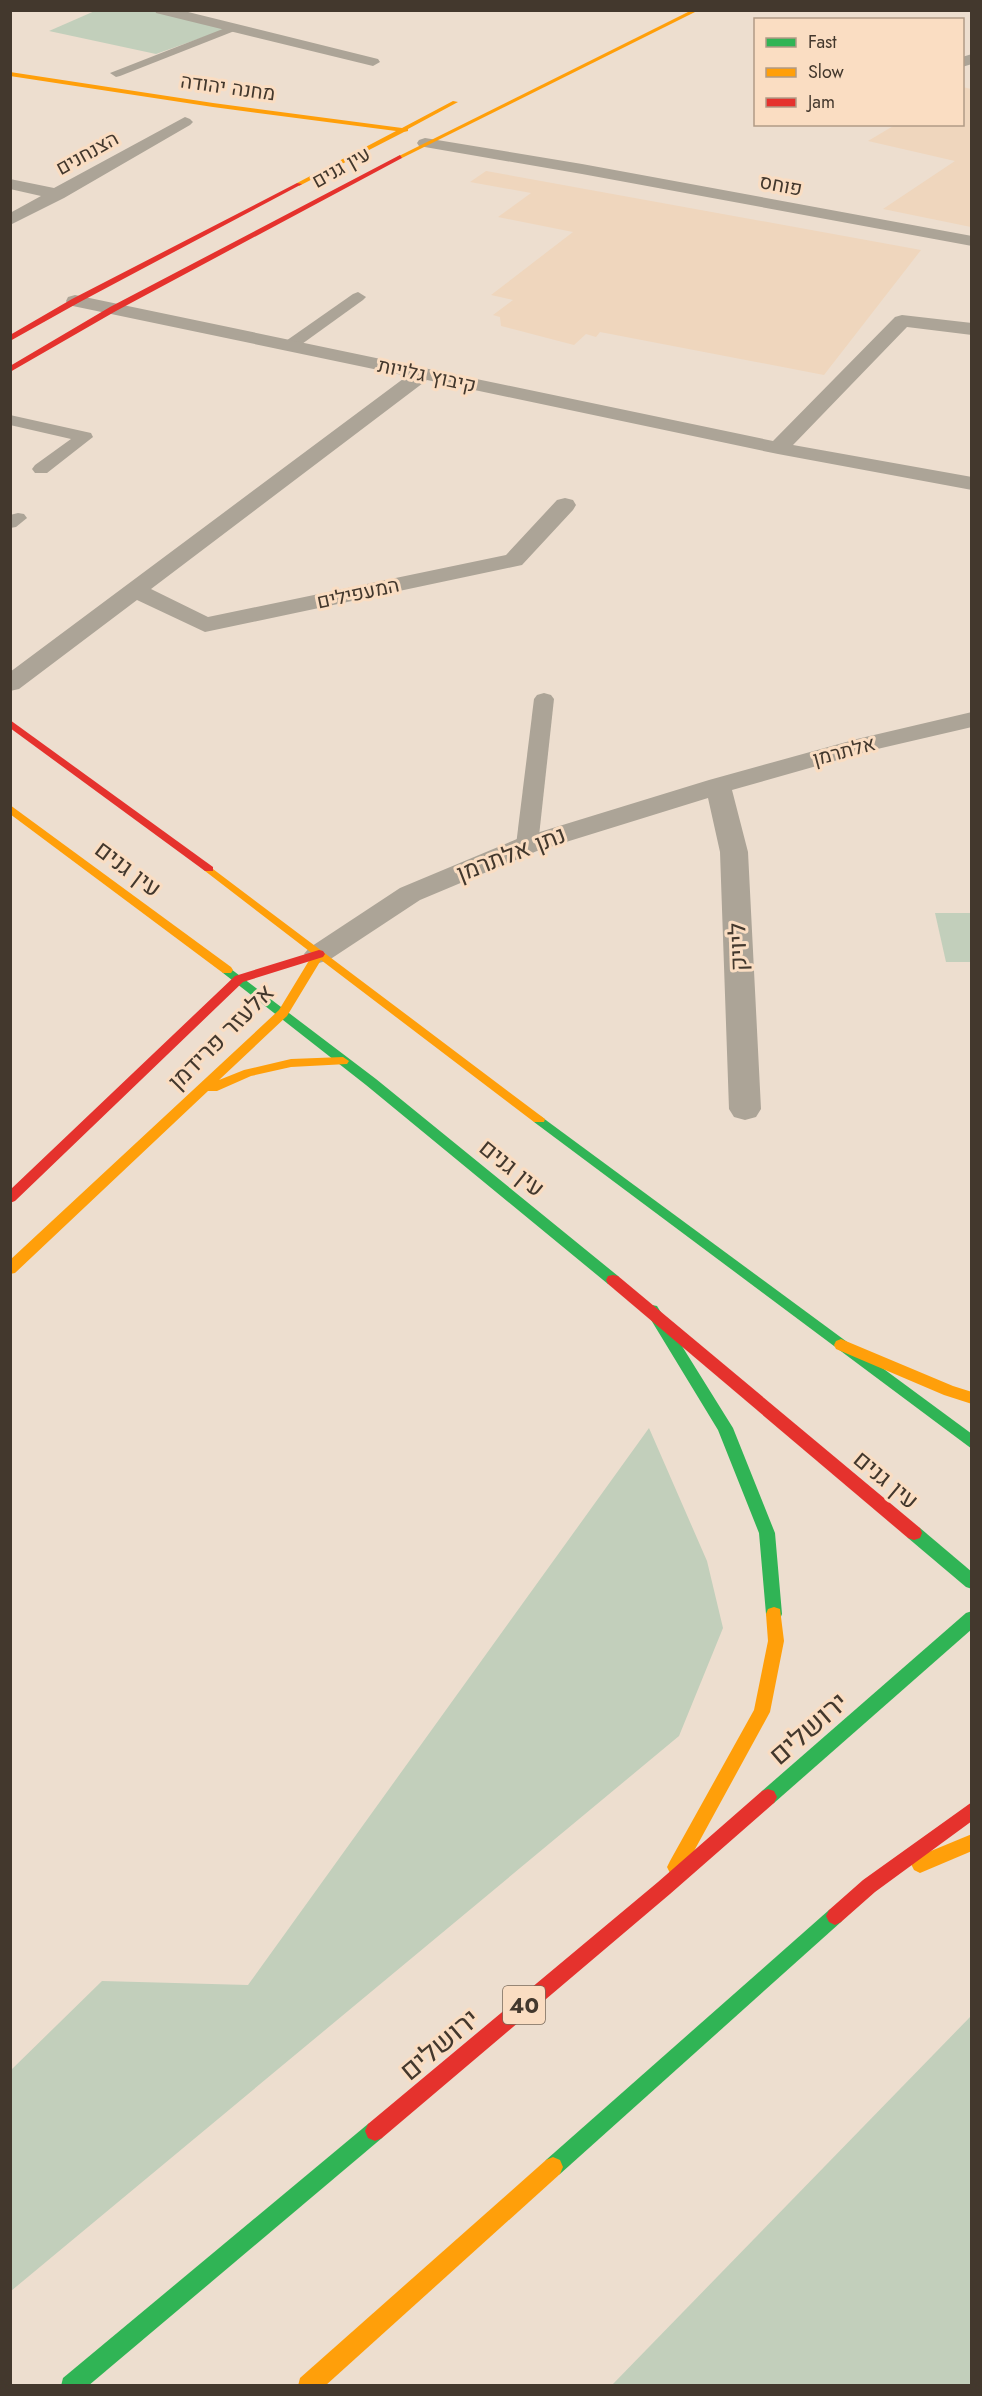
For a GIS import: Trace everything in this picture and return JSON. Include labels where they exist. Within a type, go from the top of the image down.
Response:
[{"type":"main road","name":"עין גנים","points":[[10,370],[114,309],[311,206],[424,143],[697,10]]},
{"type":"main road","name":"מחנה יהודה","points":[[10,74],[440,135]]},
{"type":"main road","name":"מחנה יהודה","points":[[10,86],[198,115],[385,137]]},
{"type":"main road","name":"עין גנים","points":[[10,339],[75,301],[385,137],[464,98],[388,118],[332,121]]},
{"type":"main road","name":"פוחס","points":[[385,137],[424,143]]},
{"type":"main road","name":"עין גנים","points":[[10,723],[190,854],[319,954],[972,1443]]},
{"type":"main road","name":"עין גנים","points":[[10,808],[239,979],[343,1061],[652,1310],[972,1582]]},
{"type":"main road","name":"אלעזר פרידמן","points":[[10,1198],[239,979],[319,954]]},
{"type":"main road","name":"אלעזר פרידמן","points":[[10,1269],[283,1013],[319,954]]},
{"type":"main road","points":[[196,1095],[248,1073],[291,1063],[343,1061]]},
{"type":"main road","points":[[652,1310],[725,1428],[767,1533],[776,1641],[762,1712],[664,1888]]},
{"type":"main road","points":[[841,1345],[949,1391],[972,1398]]},
{"type":"main road","name":"ירושלים","points":[[71,2385],[664,1888],[972,1618]]},
{"type":"main road","points":[[308,2385],[869,1886],[972,1810]]},
{"type":"main road","points":[[869,1886],[972,1842]]},
{"type":"street","points":[[161,10],[212,23],[233,21],[373,62]]},
{"type":"street","name":"הצנחנים","points":[[10,220],[185,123]]},
{"type":"street","name":"פוחס","points":[[440,135],[513,149],[582,169]]},
{"type":"street","name":"פוחס","points":[[424,143],[582,169],[972,242]]},
{"type":"street","points":[[10,184],[58,194]]},
{"type":"street","name":"קיבוץ גלויות","points":[[75,301],[778,448],[972,484]]},
{"type":"street","points":[[778,448],[902,321],[972,329]]},
{"type":"street","points":[[10,684],[423,374]]},
{"type":"street","name":"המעפילים","points":[[135,591],[205,625],[514,560],[565,505]]},
{"type":"street","name":"אלתרמן","points":[[718,786],[866,744],[972,719]]},
{"type":"street","name":"נתן אלתרמן","points":[[319,954],[410,894],[527,845],[718,786]]},
{"type":"street","name":"ליויק","points":[[718,786],[734,852],[745,1109]]},
{"type":"lane","points":[[116,73],[233,21]]},
{"type":"lane","points":[[289,346],[358,297]]},
{"type":"lane","points":[[10,420],[85,437],[41,469]]},
{"type":"lane","points":[[527,845],[544,699]]},
{"type":"shaded area","points":[[964,87],[971,89],[971,227],[883,209],[955,161],[868,141],[893,126],[964,126]]},
{"type":"shaded area","points":[[486,171],[921,250],[824,375],[600,332],[596,337],[586,334],[574,345],[501,326],[500,317],[493,315],[513,300],[491,295],[573,232],[498,217],[531,193],[470,182]]},
{"type":"green space","points":[[97,10],[155,11],[229,28],[156,54],[49,31]]},
{"type":"green space","points":[[935,913],[971,913],[971,962],[946,962]]},
{"type":"green space","points":[[649,1428],[707,1561],[723,1628],[679,1736],[11,2291],[11,2070],[102,1981],[248,1985]]},
{"type":"green space","points":[[971,2016],[971,2385],[612,2385]]},
{"type":"traffic: fast","points":[[227,970],[371,1082],[613,1280]]},
{"type":"traffic: fast","points":[[539,1119],[972,1443]]},
{"type":"traffic: fast","points":[[652,1310],[725,1428],[767,1533],[774,1614]]},
{"type":"traffic: fast","points":[[914,1533],[972,1582]]},
{"type":"traffic: fast","points":[[768,1797],[972,1618]]},
{"type":"traffic: fast","points":[[553,2167],[835,1916]]},
{"type":"traffic: fast","points":[[71,2386],[375,2131]]},
{"type":"traffic: slow","points":[[400,157],[697,10]]},
{"type":"traffic: slow","points":[[10,74],[213,105],[406,130]]},
{"type":"traffic: slow","points":[[299,184],[455,102]]},
{"type":"traffic: slow","points":[[10,808],[227,970]]},
{"type":"traffic: slow","points":[[209,869],[539,1119]]},
{"type":"traffic: slow","points":[[10,1269],[283,1013],[319,954]]},
{"type":"traffic: slow","points":[[212,1088],[248,1073],[291,1063],[343,1061]]},
{"type":"traffic: slow","points":[[841,1345],[949,1391],[972,1398]]},
{"type":"traffic: slow","points":[[676,1867],[762,1712],[776,1641],[774,1614]]},
{"type":"traffic: slow","points":[[920,1864],[972,1842]]},
{"type":"traffic: slow","points":[[308,2386],[553,2167]]},
{"type":"traffic: jam","points":[[10,370],[113,309],[400,157]]},
{"type":"traffic: jam","points":[[10,339],[75,301],[299,184]]},
{"type":"traffic: jam","points":[[10,723],[209,869]]},
{"type":"traffic: jam","points":[[10,1198],[239,979],[319,954]]},
{"type":"traffic: jam","points":[[613,1280],[914,1533]]},
{"type":"traffic: jam","points":[[375,2131],[664,1888],[768,1797]]},
{"type":"traffic: jam","points":[[835,1916],[869,1886],[972,1810]]}]
